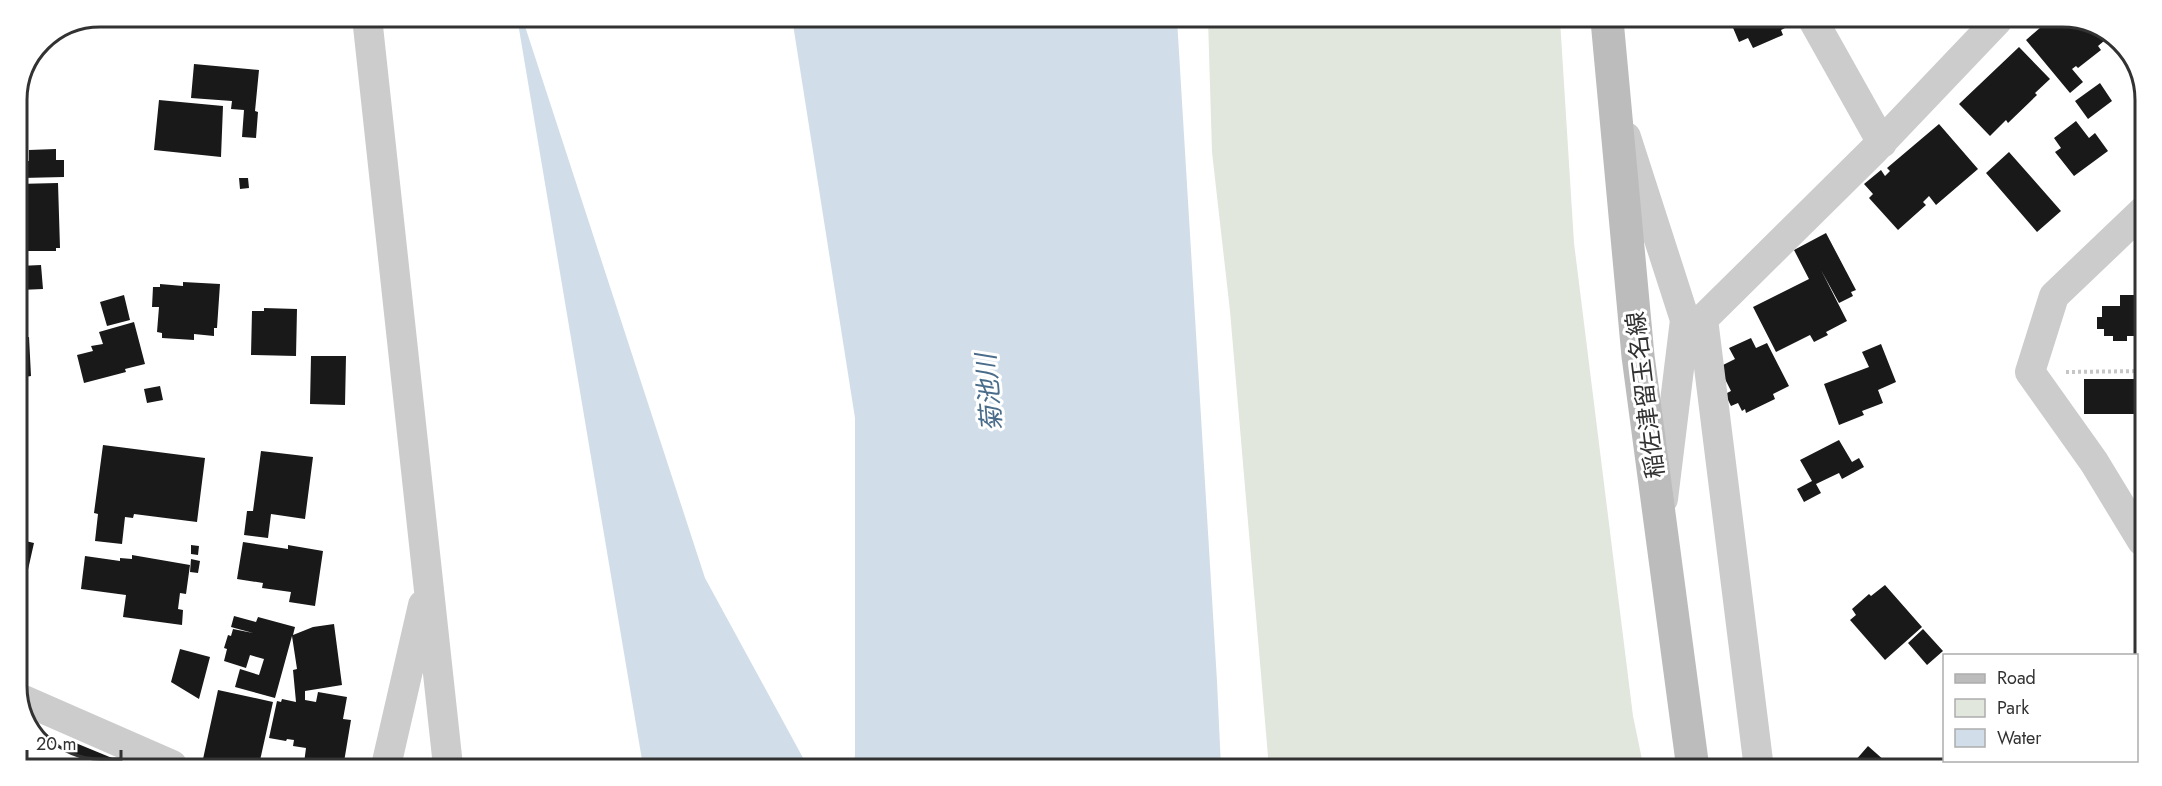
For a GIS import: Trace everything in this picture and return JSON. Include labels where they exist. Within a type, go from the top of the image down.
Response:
[{"type":"main road","name":"稲佐津留玉名線","points":[[1608,27],[1638,356],[1692,759]]},
{"type":"street","points":[[368,27],[447,759]]},
{"type":"street","points":[[1817,27],[1882,143]]},
{"type":"street","points":[[1660,523],[1694,319],[1882,143],[1991,27]]},
{"type":"street","points":[[1615,103],[1694,319],[1758,759]]},
{"type":"street","points":[[2135,219],[2054,296],[2030,372],[2094,462],[2135,529]]},
{"type":"street","points":[[388,759],[428,582]]},
{"type":"street","points":[[29,702],[158,759]]},
{"type":"path","points":[[2030,372],[2135,371]]},
{"type":"green space","points":[[1208,27],[1560,27],[1574,243],[1633,716],[1642,759],[1268,759],[1230,311],[1212,152]]},
{"type":"water","points":[[519,27],[525,27],[705,578],[804,759],[642,759]]},
{"type":"water","name":"菊池川","points":[[793,27],[1177,27],[1221,759],[854,759],[855,418]]},
{"type":"building","points":[[1733,27],[1787,27],[1781,30],[1783,35],[1753,48],[1748,38],[1739,42]]},
{"type":"building","points":[[2041,27],[2062,27],[2076,28],[2104,41],[2098,46],[2101,50],[2078,68],[2076,66],[2072,69],[2083,82],[2070,93],[2026,40]]},
{"type":"building","points":[[2019,47],[2050,79],[2008,123],[2006,120],[1990,136],[1959,104]]},
{"type":"building","points":[[194,64],[259,70],[255,111],[258,112],[256,138],[242,137],[244,110],[231,109],[232,101],[191,98]]},
{"type":"building","points":[[2100,83],[2112,101],[2088,119],[2075,101]]},
{"type":"building","points":[[159,100],[223,106],[221,157],[154,150]]},
{"type":"building","points":[[2076,121],[2089,138],[2095,133],[2108,151],[2074,176],[2055,152],[2061,148],[2054,138]]},
{"type":"building","points":[[1939,124],[1978,169],[1936,205],[1929,196],[1923,202],[1926,205],[1898,230],[1869,198],[1873,194],[1864,184],[1881,170],[1885,176],[1890,171],[1887,168]]},
{"type":"building","points":[[56,149],[56,160],[64,160],[64,177],[27,178],[29,150]]},
{"type":"building","points":[[2009,152],[2061,211],[2037,232],[1986,173]]},
{"type":"building","points":[[239,178],[248,178],[249,188],[240,189]]},
{"type":"building","points":[[58,183],[60,248],[56,248],[56,251],[27,251],[27,184]]},
{"type":"building","points":[[1826,233],[1856,290],[1851,292],[1853,296],[1839,303],[1821,270],[1847,321],[1826,332],[1828,335],[1814,342],[1810,335],[1776,352],[1753,307],[1809,279],[1794,250]]},
{"type":"building","points":[[41,265],[43,289],[27,290],[27,266]]},
{"type":"building","points":[[183,282],[220,284],[217,328],[214,328],[214,336],[194,334],[194,340],[162,338],[162,333],[157,332],[159,307],[152,307],[153,287],[160,287],[160,284],[183,286]]},
{"type":"building","points":[[124,295],[130,320],[107,326],[100,302]]},
{"type":"building","points":[[2120,295],[2135,295],[2135,336],[2127,336],[2127,341],[2113,341],[2113,336],[2104,336],[2104,329],[2097,329],[2097,317],[2102,317],[2102,306],[2120,306]]},
{"type":"building","points":[[264,308],[297,309],[296,356],[251,355],[252,311],[264,311]]},
{"type":"building","points":[[134,322],[145,364],[125,369],[126,372],[84,383],[77,355],[93,351],[91,346],[103,344],[99,332]]},
{"type":"building","points":[[27,337],[29,337],[31,376],[27,377]]},
{"type":"building","points":[[1751,338],[1756,348],[1767,343],[1789,386],[1773,394],[1775,399],[1746,413],[1745,409],[1742,411],[1738,403],[1731,406],[1725,394],[1731,391],[1719,367],[1735,359],[1729,348]]},
{"type":"building","points":[[1881,344],[1896,382],[1878,390],[1883,403],[1862,411],[1864,415],[1839,425],[1824,384],[1869,367],[1862,352]]},
{"type":"building","points":[[311,356],[346,356],[345,405],[310,404]]},
{"type":"building","points":[[2084,379],[2135,379],[2135,414],[2084,414]]},
{"type":"building","points":[[160,386],[163,400],[147,403],[144,389]]},
{"type":"building","points":[[1839,440],[1852,462],[1859,458],[1864,467],[1842,479],[1839,473],[1816,484],[1821,493],[1804,502],[1797,489],[1812,481],[1800,460]]},
{"type":"building","points":[[103,445],[205,458],[197,522],[134,514],[133,518],[125,517],[122,544],[95,541],[98,514],[94,513]]},
{"type":"building","points":[[261,451],[313,457],[305,519],[271,514],[268,538],[244,535],[247,511],[253,511]]},
{"type":"building","points":[[27,541],[34,543],[27,574]]},
{"type":"building","points":[[243,542],[288,549],[288,545],[323,551],[315,606],[289,602],[291,592],[262,588],[263,583],[237,579]]},
{"type":"building","points":[[191,545],[199,546],[198,555],[191,554]]},
{"type":"building","points":[[132,555],[190,565],[186,594],[180,593],[178,609],[183,610],[182,625],[123,617],[126,595],[81,589],[85,556],[120,561],[120,558],[132,559]]},
{"type":"building","points":[[191,559],[200,561],[198,573],[190,572]]},
{"type":"building","points":[[1885,585],[1922,627],[1885,660],[1850,620],[1856,615],[1852,609],[1869,594],[1871,596]]},
{"type":"building","points":[[234,616],[256,622],[258,617],[295,627],[293,635],[313,627],[334,624],[342,685],[305,691],[305,700],[316,702],[318,692],[347,697],[343,719],[351,720],[344,759],[305,759],[306,748],[293,746],[294,740],[269,738],[277,701],[281,702],[282,699],[296,702],[293,670],[297,669],[292,636],[275,698],[235,687],[240,669],[259,675],[264,659],[250,655],[246,668],[224,661],[227,649],[224,648],[228,635],[231,636],[233,629],[253,633],[231,627]]},
{"type":"building","points":[[1923,629],[1943,651],[1927,665],[1908,643]]},
{"type":"building","points":[[180,649],[210,657],[199,699],[171,682]]},
{"type":"building","points":[[218,690],[273,702],[260,759],[203,759]]},
{"type":"building","points":[[44,732],[57,740],[55,743]]},
{"type":"building","points":[[66,739],[114,759],[77,755],[63,748]]},
{"type":"building","points":[[1868,746],[1883,759],[1857,759]]}]
